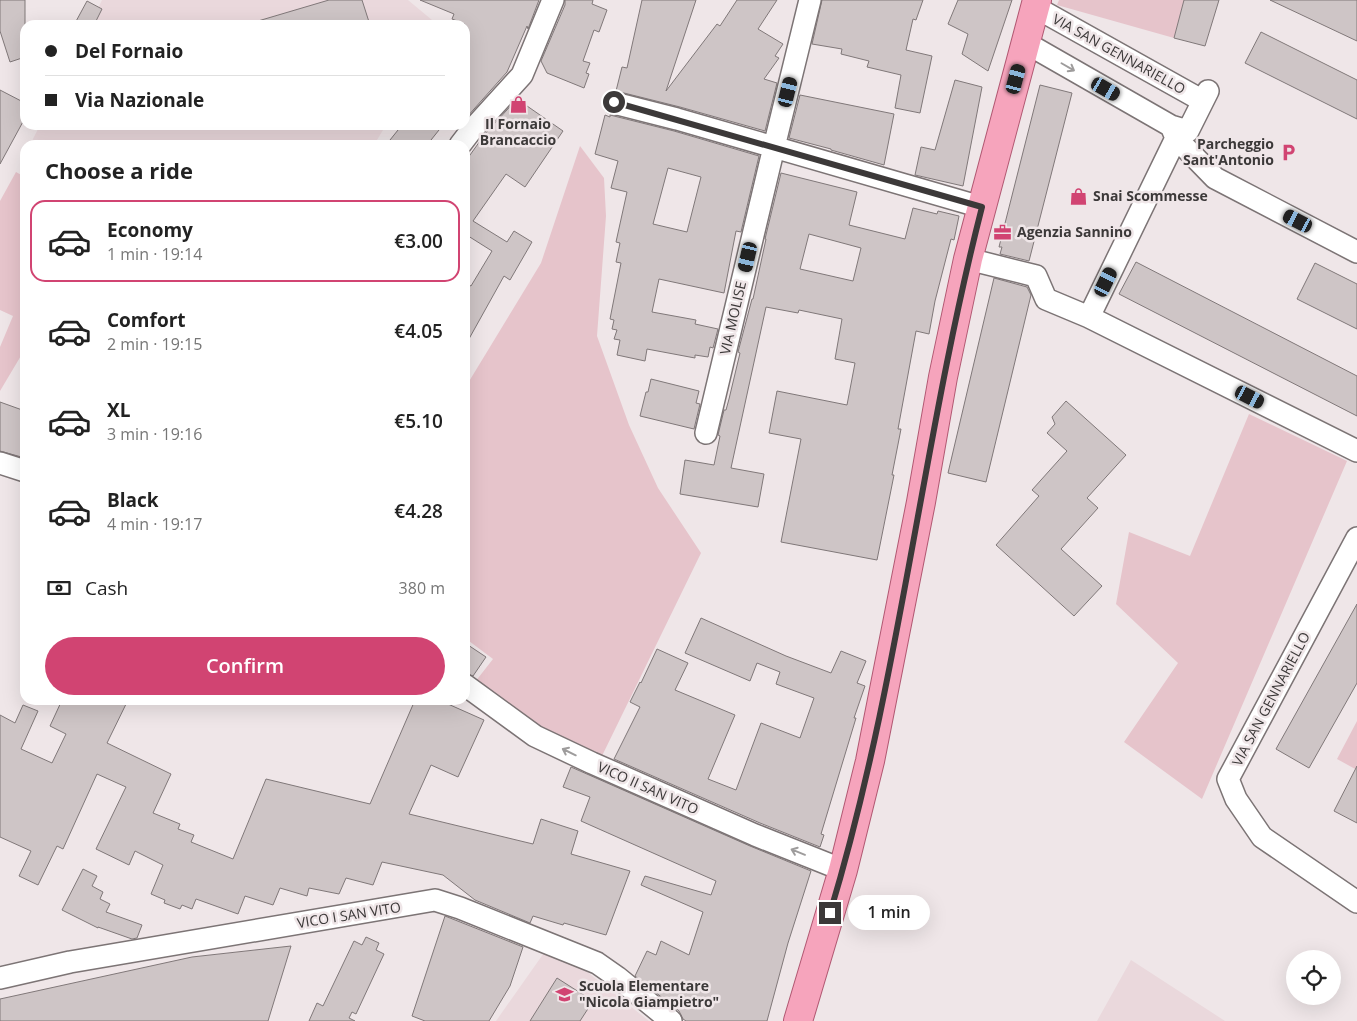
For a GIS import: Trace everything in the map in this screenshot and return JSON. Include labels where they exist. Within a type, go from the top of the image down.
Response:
[{"type":"main road","points":[[798,1021],[843,870],[872,751],[921,502],[943,377],[968,258],[1036,3]]},
{"type":"street","points":[[464,140],[522,75],[553,0]]},
{"type":"street","name":"VIA MOLISE","points":[[706,433],[810,0]]},
{"type":"street","name":"VIA SAN GENNARIELLO","points":[[1036,3],[1206,96],[1179,132]]},
{"type":"street","points":[[1026,43],[1179,132],[1214,178],[1357,252]]},
{"type":"street","points":[[614,102],[982,207]]},
{"type":"street","points":[[1089,317],[1179,132]]},
{"type":"street","points":[[968,258],[1036,276],[1046,299],[1089,317],[1357,451]]},
{"type":"street","points":[[0,463],[20,469]]},
{"type":"street","name":"VIA SAN GENNARIELLO","points":[[1357,538],[1228,779],[1236,799],[1262,837],[1357,902]]},
{"type":"street","name":"VICO II SAN VITO","points":[[470,689],[535,736],[746,831],[843,870]]},
{"type":"street","name":"VICO I SAN VITO","points":[[0,978],[70,962],[435,900],[460,908],[598,963],[618,976],[671,1021]]},
{"type":"shaded area","points":[[102,0],[408,0],[432,20],[92,20]]},
{"type":"shaded area","points":[[1059,0],[1184,0],[1174,38],[1057,5]]},
{"type":"shaded area","points":[[38,130],[383,130],[377,140],[32,140]]},
{"type":"shaded area","points":[[580,146],[604,178],[606,216],[597,336],[629,425],[658,488],[701,553],[600,760],[537,730],[475,682],[493,659],[470,642],[470,380],[541,263]]},
{"type":"shaded area","points":[[16,172],[20,174],[20,357],[0,391],[0,347],[13,316],[0,310],[0,201]]},
{"type":"shaded area","points":[[1249,414],[1347,461],[1202,799],[1124,742],[1178,663],[1116,604],[1129,532],[1190,556]]},
{"type":"shaded area","points":[[1357,721],[1357,770],[1337,759]]},
{"type":"shaded area","name":"Scuola Elementare \"Nicola Giampietro\"","points":[[546,950],[581,967],[649,1021],[496,1021]]},
{"type":"shaded area","points":[[1131,960],[1225,1021],[1097,1021]]},
{"type":"building","points":[[0,0],[25,0],[25,20],[20,20],[20,59],[10,62],[0,31]]},
{"type":"building","points":[[329,0],[362,0],[368,20],[261,20]]},
{"type":"building","points":[[420,0],[539,0],[528,29],[527,26],[507,72],[470,114],[470,20],[455,20],[452,19],[454,14]]},
{"type":"building","points":[[565,0],[593,0],[592,4],[607,10],[599,32],[594,30],[583,61],[590,63],[586,73],[589,74],[584,88],[547,73],[541,61],[565,5]]},
{"type":"building","points":[[642,0],[696,0],[666,91],[717,24],[720,26],[737,0],[777,0],[758,29],[783,44],[775,56],[779,58],[764,79],[777,83],[765,131],[616,91],[622,67],[627,68]]},
{"type":"building","points":[[822,0],[923,0],[916,20],[913,19],[906,50],[932,56],[920,113],[895,108],[901,75],[867,67],[869,61],[841,54],[842,49],[812,44]]},
{"type":"building","points":[[958,0],[1012,0],[988,71],[962,54],[968,34],[948,24]]},
{"type":"building","points":[[1184,0],[1219,0],[1205,46],[1174,38]]},
{"type":"building","points":[[1270,0],[1357,0],[1357,41]]},
{"type":"building","points":[[87,1],[102,9],[96,20],[77,20]]},
{"type":"building","points":[[1261,32],[1357,80],[1357,119],[1245,63]]},
{"type":"building","points":[[955,80],[982,87],[963,186],[915,175],[921,147],[935,150]]},
{"type":"building","points":[[1040,85],[1072,93],[1029,261],[1000,254],[1002,247],[999,247]]},
{"type":"building","points":[[0,90],[20,100],[20,127],[0,164]]},
{"type":"building","points":[[800,95],[894,114],[884,165],[789,138]]},
{"type":"building","points":[[517,99],[563,131],[525,187],[506,174],[473,221],[507,242],[514,231],[532,242],[510,280],[504,276],[470,337],[470,286],[492,251],[470,237],[470,155],[485,134]]},
{"type":"building","points":[[605,115],[610,117],[610,115],[674,131],[759,156],[741,232],[736,231],[724,293],[659,279],[652,312],[696,320],[695,324],[718,329],[713,348],[710,347],[708,357],[695,355],[695,358],[647,349],[645,361],[617,355],[620,340],[614,339],[617,330],[612,329],[614,320],[610,319],[621,263],[616,262],[620,243],[616,242],[627,192],[611,188],[618,161],[595,154]],"holes":[[[668,168],[701,177],[687,232],[653,224]]]},
{"type":"building","points":[[398,130],[439,130],[431,140],[390,140]]},
{"type":"building","points":[[781,173],[857,192],[849,225],[905,239],[913,208],[937,214],[938,211],[959,216],[954,240],[951,239],[935,301],[929,334],[916,331],[898,429],[901,429],[892,475],[894,475],[877,560],[781,542],[801,439],[769,433],[777,391],[847,405],[855,363],[835,359],[842,319],[799,310],[798,313],[766,307],[731,468],[764,474],[758,507],[680,494],[685,460],[714,465],[720,436],[718,435],[724,410],[726,410],[729,399],[740,353],[738,352],[753,299]],"holes":[[[809,234],[861,248],[853,281],[800,269]]]},
{"type":"building","points":[[1136,262],[1357,376],[1357,416],[1119,294]]},
{"type":"building","points":[[1315,263],[1357,284],[1357,329],[1297,299]]},
{"type":"building","points":[[994,278],[1027,287],[1031,295],[986,482],[948,473]]},
{"type":"building","points":[[651,379],[699,391],[696,403],[700,404],[694,429],[640,416]]},
{"type":"building","points":[[1066,401],[1126,455],[1087,498],[1098,508],[1061,549],[1102,586],[1074,616],[996,545],[1039,496],[1032,490],[1067,451],[1047,433],[1055,424],[1052,417]]},
{"type":"building","points":[[0,402],[20,409],[20,457],[0,451]]},
{"type":"building","points":[[1357,604],[1357,683],[1309,768],[1276,749]]},
{"type":"building","points":[[701,618],[786,656],[831,673],[841,651],[866,661],[857,683],[865,686],[821,834],[824,835],[820,847],[614,759],[640,707],[630,702],[657,649],[688,663],[675,690],[735,715],[708,779],[736,790],[761,723],[800,738],[814,698],[776,684],[780,672],[757,663],[750,681],[685,653]]},
{"type":"building","points":[[470,646],[486,657],[473,676],[470,675]]},
{"type":"building","points":[[23,705],[38,711],[21,749],[52,763],[66,734],[50,726],[60,705],[126,705],[107,743],[171,774],[153,813],[180,824],[178,829],[194,835],[191,842],[233,859],[266,779],[370,804],[413,705],[450,705],[484,720],[458,777],[431,765],[409,814],[533,844],[541,819],[578,831],[571,854],[630,871],[606,935],[533,916],[530,923],[475,900],[443,875],[382,862],[373,885],[346,878],[339,894],[309,888],[307,896],[280,888],[273,905],[245,896],[238,914],[196,899],[192,909],[182,905],[180,909],[164,903],[165,900],[151,894],[163,865],[135,851],[129,865],[96,849],[126,787],[97,774],[63,849],[57,846],[38,885],[19,876],[31,851],[0,837],[0,715],[15,723]]},
{"type":"building","points":[[1357,766],[1357,823],[1334,811]]},
{"type":"building","points":[[571,767],[811,871],[788,943],[767,1021],[686,1021],[679,1011],[635,976],[647,951],[656,955],[661,941],[689,955],[703,912],[641,885],[645,876],[711,895],[716,881],[581,821],[590,797],[563,787]]},
{"type":"building","points":[[83,869],[97,876],[92,886],[103,892],[100,899],[110,904],[106,912],[142,925],[137,938],[132,939],[98,928],[62,910]]},
{"type":"building","points":[[445,916],[523,947],[510,986],[489,1021],[425,1021],[412,1016]]},
{"type":"building","points":[[366,937],[379,943],[376,950],[384,954],[356,1014],[352,1012],[349,1018],[355,1021],[309,1021],[317,1003],[323,1006],[354,941],[362,945]]},
{"type":"building","points":[[291,946],[268,1021],[0,1021],[0,999],[192,957]]},
{"type":"building","points":[[557,978],[593,1001],[580,1021],[530,1021]]},
{"type":"place","name":"Il Fornaio Brancaccio","points":[[518,104]]},
{"type":"place","name":"Parcheggio Sant'Antonio","points":[[1288,152]]},
{"type":"place","name":"Snai Scommesse","points":[[1079,196]]},
{"type":"place","name":"Agenzia Sannino","points":[[1003,232]]},
{"type":"place","name":"Scuola Elementare \"Nicola Giampietro\"","points":[[565,994]]},
{"type":"route","points":[[614,102],[982,207],[968,258],[943,377],[921,502],[870,761],[843,870],[830,913]]}]
